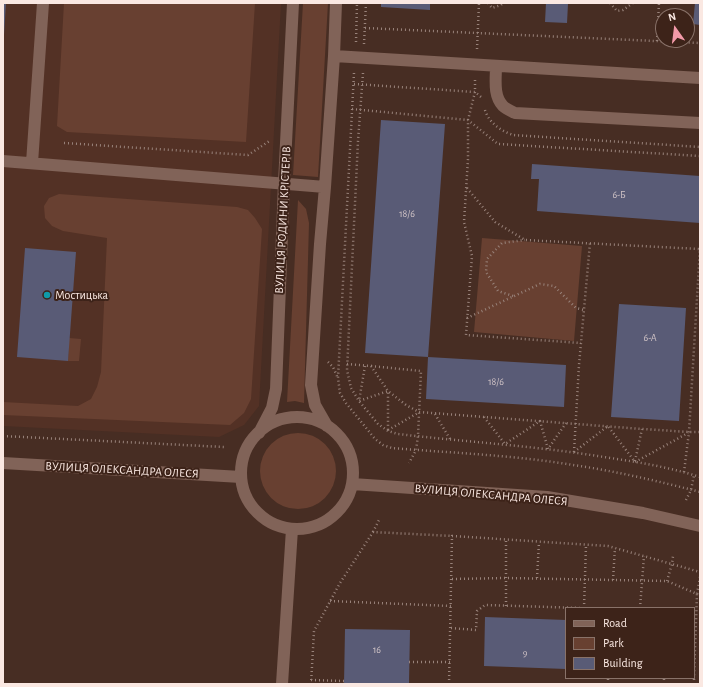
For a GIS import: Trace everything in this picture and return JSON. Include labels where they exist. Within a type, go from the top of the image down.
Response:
[{"type":"street","points":[[32,163],[43,3]]},
{"type":"street","name":"ВУЛИЦЯ РОДИНИ КРІСТЕРІВ","points":[[259,433],[272,408],[276,389],[284,183],[294,3]]},
{"type":"street","points":[[327,426],[315,405],[311,385],[334,56],[336,3]]},
{"type":"street","points":[[334,56],[700,78]]},
{"type":"street","points":[[496,66],[496,87],[498,99],[504,107],[515,112],[700,123]]},
{"type":"street","points":[[3,161],[325,187]]},
{"type":"street","points":[[286,418],[312,419],[327,426],[339,436],[348,449],[353,465],[352,484],[345,502],[332,517],[316,526],[296,529],[284,528],[261,516],[246,496],[241,477],[242,463],[247,449],[252,441],[267,426],[286,418]]},
{"type":"street","name":"ВУЛИЦЯ ОЛЕКСАНДРА ОЛЕСЯ","points":[[3,463],[241,477]]},
{"type":"street","name":"ВУЛИЦЯ ОЛЕКСАНДРА ОЛЕСЯ","points":[[352,484],[547,497],[642,513],[700,526]]},
{"type":"street","points":[[282,684],[292,528]]},
{"type":"path","points":[[357,3],[360,110],[347,370],[351,388],[358,401],[378,424],[388,431],[398,434],[574,452],[635,462],[684,472],[700,477]]},
{"type":"path","points":[[366,3],[365,28],[359,58],[352,110],[338,378],[340,393],[346,403],[375,439],[383,445],[392,448],[512,457],[572,464],[700,492]]},
{"type":"path","points":[[479,3],[475,92],[468,120],[467,188],[464,222],[472,256],[466,335],[581,343]]},
{"type":"path","points":[[488,3],[492,8],[502,5],[503,3]]},
{"type":"path","points":[[610,3],[617,11],[623,10],[632,3]]},
{"type":"path","points":[[365,28],[655,41]]},
{"type":"path","points":[[352,110],[468,120],[498,144],[700,156]]},
{"type":"path","points":[[64,143],[248,155],[273,138]]},
{"type":"path","points":[[467,188],[495,222],[525,240]]},
{"type":"path","points":[[514,296],[498,291],[486,272],[487,259],[502,243],[525,240],[700,248],[689,432],[684,472]]},
{"type":"path","points":[[574,452],[581,343],[590,243]]},
{"type":"path","points":[[467,318],[540,284],[554,286],[576,308],[584,310]]},
{"type":"path","points":[[347,364],[421,371],[418,436],[416,450],[408,464]]},
{"type":"path","points":[[358,401],[365,366]]},
{"type":"path","points":[[371,366],[388,391],[406,405],[419,412],[700,432]]},
{"type":"path","points":[[358,401],[388,391]]},
{"type":"path","points":[[388,391],[388,431]]},
{"type":"path","points":[[388,431],[419,412]]},
{"type":"path","points":[[435,413],[450,439]]},
{"type":"path","points":[[484,417],[505,444]]},
{"type":"path","points":[[505,444],[540,421]]},
{"type":"path","points":[[540,421],[548,449]]},
{"type":"path","points":[[548,449],[566,423]]},
{"type":"path","points":[[608,426],[635,462]]},
{"type":"path","points":[[574,452],[608,426]]},
{"type":"path","points":[[635,462],[642,429]]},
{"type":"path","points":[[635,462],[689,432]]},
{"type":"path","points":[[3,436],[224,448]]},
{"type":"path","points":[[686,500],[691,490],[694,475]]},
{"type":"path","points":[[311,684],[314,631],[340,583],[373,532],[380,518]]},
{"type":"path","points":[[373,532],[608,546],[700,572]]},
{"type":"path","points":[[449,684],[452,536]]},
{"type":"path","points":[[506,540],[506,606]]},
{"type":"path","points":[[538,578],[539,542]]},
{"type":"path","points":[[583,607],[586,545]]},
{"type":"path","points":[[613,580],[615,548]]},
{"type":"path","points":[[640,607],[644,556]]},
{"type":"path","points":[[667,581],[674,556]]},
{"type":"path","points":[[700,577],[695,637],[700,639]]},
{"type":"path","points":[[452,579],[538,578],[667,581],[699,594]]},
{"type":"path","points":[[330,601],[451,606]]},
{"type":"path","points":[[451,628],[476,630],[477,611],[485,605],[565,608]]},
{"type":"path","points":[[410,662],[450,662]]},
{"type":"path","points":[[311,680],[344,681]]},
{"type":"shaded area","points":[[3,3],[281,3],[259,406],[244,425],[219,437],[3,426]]},
{"type":"green space","points":[[64,3],[255,3],[246,142],[67,132],[57,126]]},
{"type":"green space","points":[[303,3],[328,3],[318,177],[293,175]]},
{"type":"green space","points":[[59,194],[237,207],[248,210],[255,218],[262,229],[251,399],[244,413],[230,425],[3,415],[3,402],[78,406],[91,399],[97,387],[101,372],[107,238],[63,231],[52,226],[45,218],[44,206],[49,198]]},
{"type":"green space","points":[[298,200],[306,209],[309,223],[304,403],[295,401],[287,402]]},
{"type":"green space","points":[[482,238],[582,246],[574,341],[474,332]]},
{"type":"green space","points":[[69,338],[81,339],[79,361],[68,361]]},
{"type":"green space","points":[[298,433],[312,436],[325,444],[333,457],[336,471],[333,485],[325,498],[312,506],[298,509],[284,506],[271,498],[263,485],[260,471],[263,457],[271,444],[284,436]]},
{"type":"building","points":[[3,3],[6,3],[4,35],[3,35]]},
{"type":"building","points":[[381,3],[430,3],[430,10],[381,7]]},
{"type":"building","points":[[546,3],[568,4],[567,23],[545,22]]},
{"type":"building","points":[[695,3],[700,3],[700,25],[695,24]]},
{"type":"building","points":[[381,120],[445,124],[428,357],[365,353]]},
{"type":"building","points":[[532,164],[700,176],[700,223],[537,211],[539,179],[531,179]]},
{"type":"building","name":"Мостицька","points":[[25,248],[76,252],[68,361],[17,357]]},
{"type":"building","points":[[619,304],[686,308],[679,421],[611,417]]},
{"type":"building","points":[[428,357],[566,365],[564,407],[426,399]]},
{"type":"building","points":[[485,617],[565,620],[565,669],[484,666]]},
{"type":"building","points":[[345,629],[410,630],[409,684],[344,684]]},
{"type":"place","name":"Мостицька","points":[[47,295]]}]
